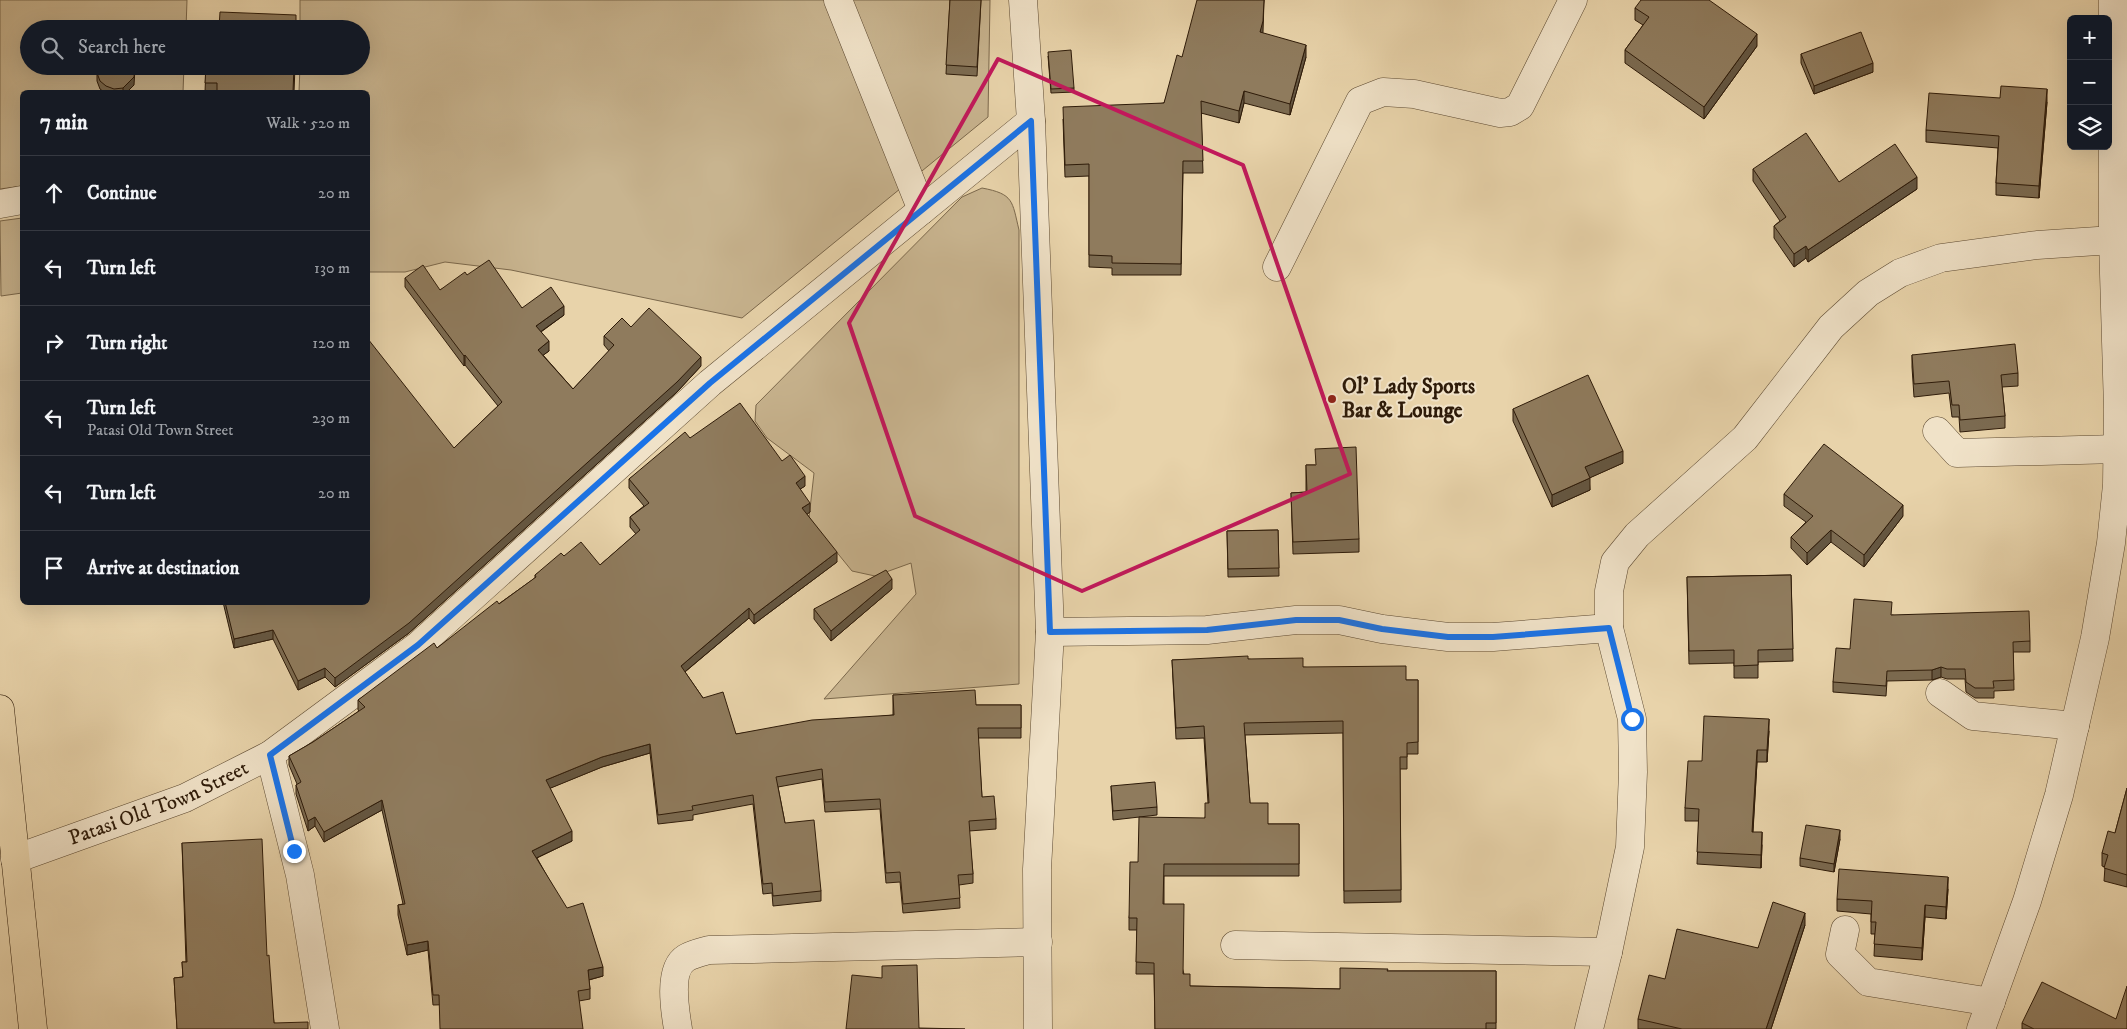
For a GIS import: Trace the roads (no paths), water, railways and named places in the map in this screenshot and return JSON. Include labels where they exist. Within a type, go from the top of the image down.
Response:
[{"type":"highway","points":[[0,709],[33,1029]]},
{"type":"street","points":[[838,0],[922,210]]},
{"type":"street","points":[[1024,0],[1031,121],[1050,632],[1037,869],[1038,1029]]},
{"type":"street","points":[[1277,267],[1360,100],[1383,92],[1414,94],[1500,113],[1510,112],[1520,106],[1573,0]]},
{"type":"street","points":[[1981,1029],[2027,901],[2059,795],[2095,638],[2111,543],[2117,484],[2118,449],[2113,240],[2114,0]]},
{"type":"street","name":"Patasi Old Town Street","points":[[15,860],[185,798],[270,755],[418,645],[710,383],[1031,121]]},
{"type":"street","points":[[0,204],[20,200]]},
{"type":"street","points":[[1589,1029],[1608,952],[1630,847],[1633,772],[1632,719],[1609,628],[1609,591],[1614,562],[1637,535],[1745,438],[1831,327],[1868,293],[1900,273],[1941,258],[2037,244],[2113,240]]},
{"type":"street","points":[[1938,431],[1957,453],[2118,449]]},
{"type":"street","points":[[1050,632],[1207,630],[1296,620],[1339,620],[1382,629],[1448,637],[1493,637],[1609,628]]},
{"type":"street","points":[[1940,693],[1974,716],[2075,726]]},
{"type":"street","points":[[270,755],[300,875],[325,1029]]},
{"type":"street","points":[[1845,930],[1840,954],[1868,982],[1991,1002]]},
{"type":"street","points":[[678,1029],[674,1003],[675,973],[685,958],[709,950],[1038,942]]},
{"type":"street","points":[[1235,945],[1608,952]]},
{"type":"place","name":"Ol' Lady Sports Bar & Lounge","points":[[1332,399]]}]
